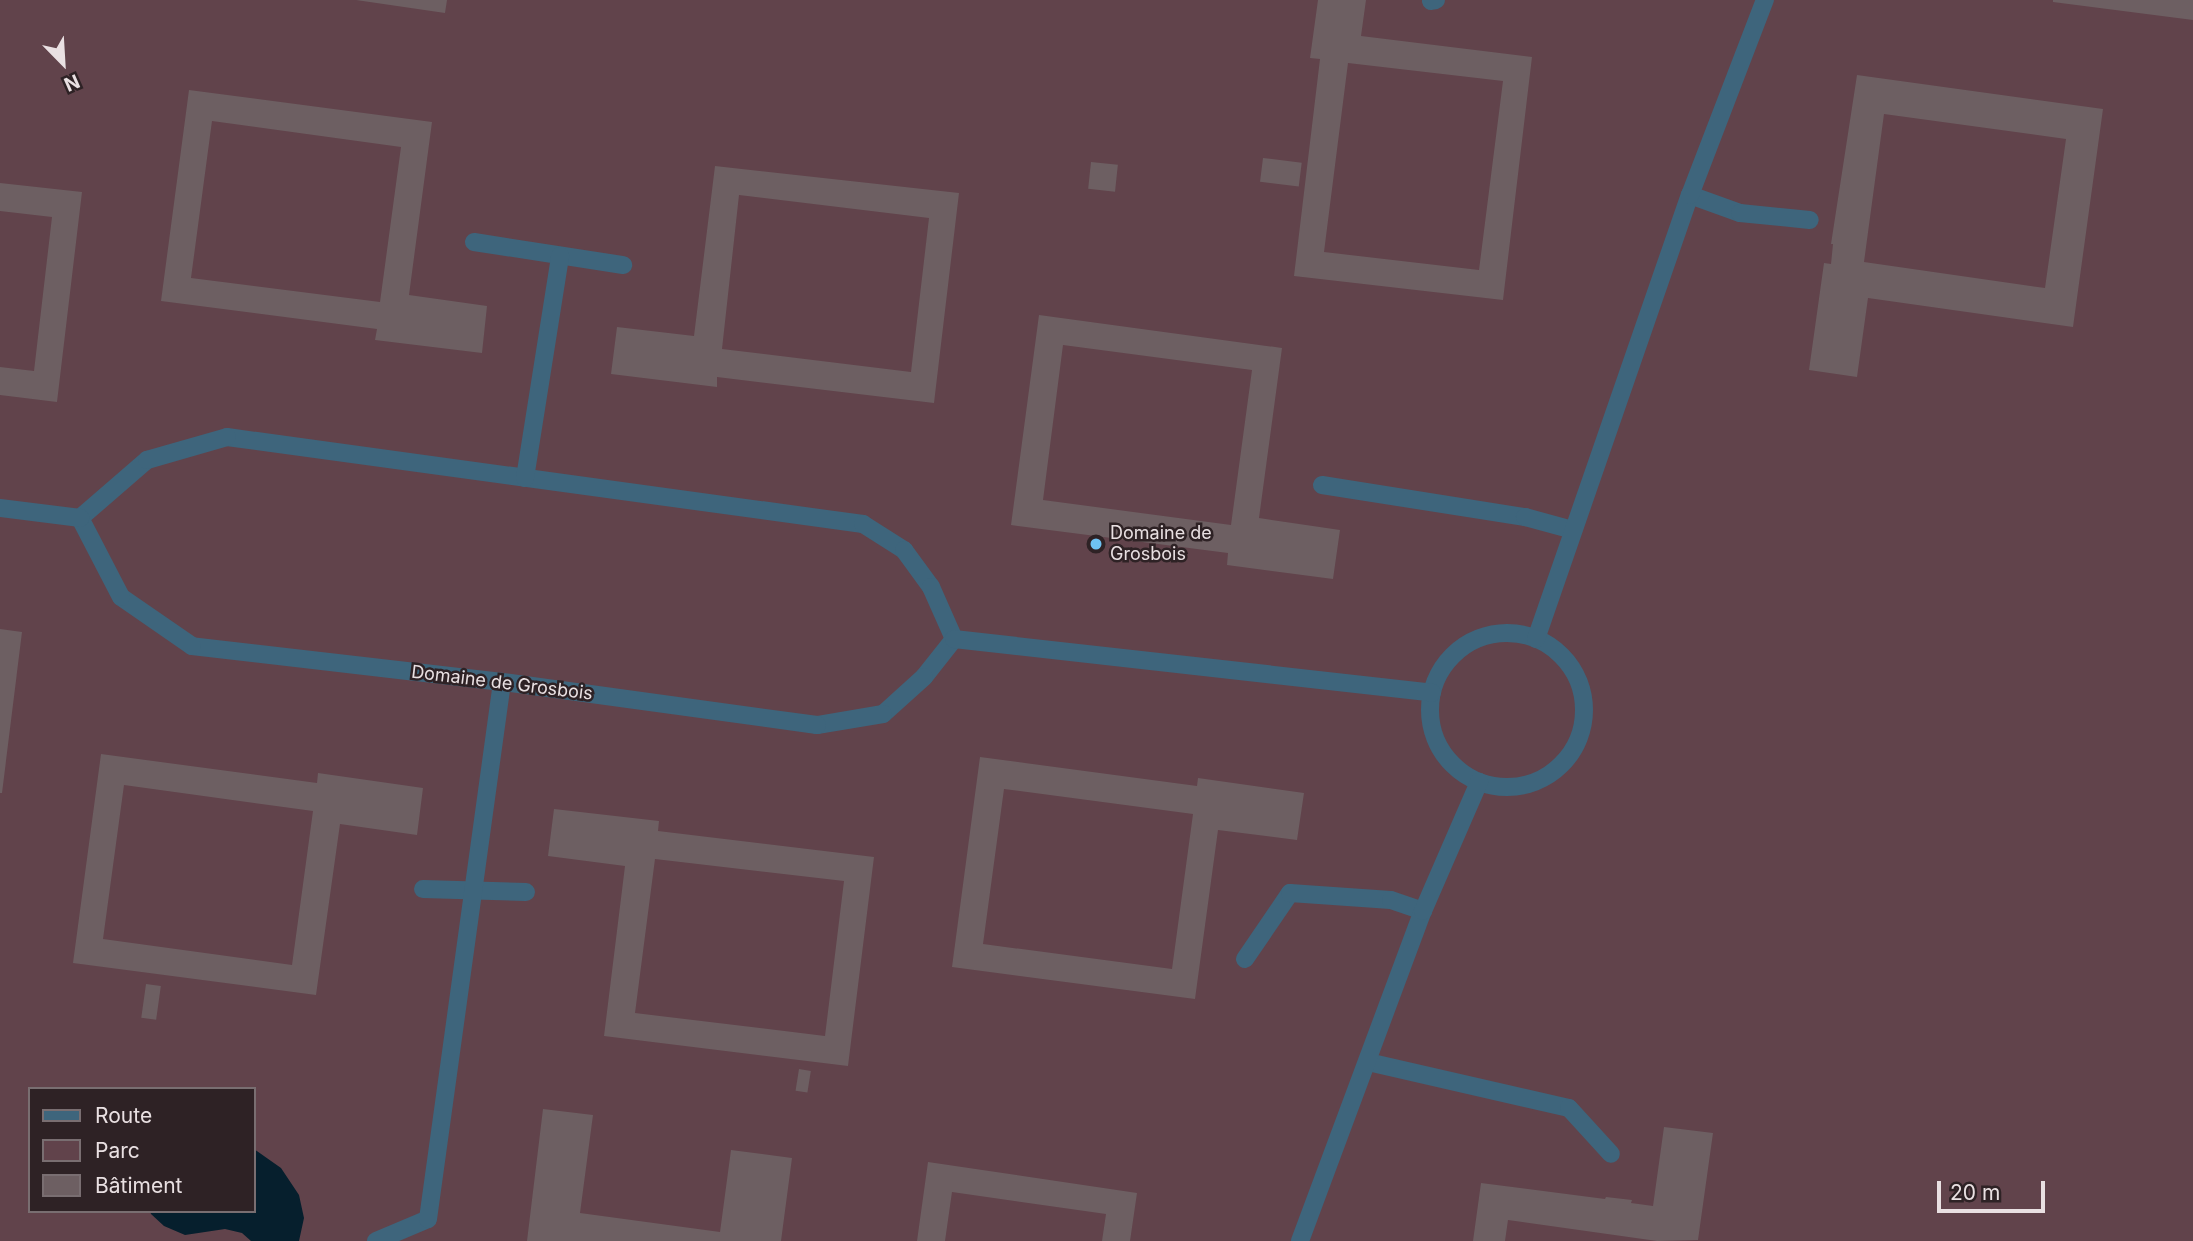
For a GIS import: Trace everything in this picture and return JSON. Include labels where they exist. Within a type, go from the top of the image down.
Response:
[{"type":"lane","points":[[1431,1],[1436,0]]},
{"type":"lane","points":[[1536,639],[1690,195],[1765,0]]},
{"type":"lane","points":[[1690,195],[1740,213],[1810,220]]},
{"type":"lane","points":[[474,242],[623,265]]},
{"type":"lane","points":[[525,478],[560,256]]},
{"type":"lane","points":[[0,508],[80,518],[147,460],[227,437],[863,524],[904,550],[931,587],[954,639],[1432,693]]},
{"type":"lane","points":[[1322,485],[1525,517],[1573,530]]},
{"type":"lane","name":"Domaine de Grosbois","points":[[80,518],[121,597],[192,646],[502,682],[817,725],[883,714],[924,677],[954,639]]},
{"type":"lane","points":[[1518,634],[1536,639],[1555,650],[1570,665],[1580,685],[1584,706],[1582,728],[1574,748],[1560,765],[1543,778],[1522,786],[1500,787],[1479,782],[1463,773],[1439,747],[1430,712],[1432,693],[1448,660],[1480,638],[1518,634]]},
{"type":"lane","points":[[376,1241],[428,1219],[471,890],[502,682]]},
{"type":"lane","points":[[1300,1241],[1423,911],[1479,782]]},
{"type":"lane","points":[[423,889],[526,892]]},
{"type":"lane","points":[[1245,959],[1290,893],[1391,900],[1423,911]]},
{"type":"lane","points":[[1368,1062],[1569,1108],[1611,1154]]},
{"type":"green space","name":"Domaine de Grosbois","points":[[0,0],[2193,0],[2193,1241],[0,1241]]},
{"type":"water","points":[[256,1150],[281,1168],[299,1195],[304,1218],[299,1241],[251,1241],[242,1233],[225,1229],[185,1235],[164,1226],[151,1214],[256,1213]]},
{"type":"building","points":[[356,0],[447,0],[445,13]]},
{"type":"building","points":[[1318,0],[1366,0],[1361,36],[1532,57],[1503,300],[1294,276],[1320,59],[1310,58]],"holes":[[[1348,63],[1503,81],[1479,270],[1324,252]]]},
{"type":"building","points":[[2193,0],[2193,20],[2053,2]]},
{"type":"building","points":[[1857,75],[2103,109],[2073,327],[1868,298],[1857,377],[1809,370],[1824,263],[1831,264],[1831,244]],"holes":[[[1884,114],[2066,139],[2045,288],[1864,262]]]},
{"type":"building","points":[[189,90],[432,122],[409,295],[487,306],[482,353],[375,340],[377,329],[161,301]],"holes":[[[212,121],[401,147],[380,302],[191,278]]]},
{"type":"building","points":[[1263,158],[1302,163],[1299,187],[1260,182]]},
{"type":"building","points":[[1091,162],[1118,165],[1115,192],[1088,189]]},
{"type":"building","points":[[715,166],[959,193],[934,403],[717,377],[717,387],[611,374],[617,327],[694,336]],"holes":[[[739,195],[929,218],[911,372],[722,349]]]},
{"type":"building","points":[[0,183],[82,192],[57,402],[0,395],[0,367],[34,371],[52,217],[0,211]]},
{"type":"building","points":[[1039,315],[1282,348],[1259,518],[1340,530],[1333,579],[1227,565],[1228,553],[1011,525]],"holes":[[[1063,345],[1252,370],[1231,525],[1043,500]]]},
{"type":"building","points":[[0,629],[22,632],[2,793],[0,793]]},
{"type":"building","points":[[101,754],[317,783],[318,773],[423,788],[417,835],[340,824],[316,995],[73,963]],"holes":[[[124,785],[313,811],[292,965],[103,939]]]},
{"type":"building","points":[[980,757],[1197,786],[1198,778],[1304,793],[1297,840],[1218,830],[1195,999],[952,967]],"holes":[[[1004,789],[1193,814],[1172,969],[983,944]]]},
{"type":"building","points":[[554,809],[659,821],[658,831],[874,857],[848,1066],[604,1036],[625,866],[548,856]],"holes":[[[655,859],[844,881],[825,1036],[635,1013]]]},
{"type":"building","points":[[146,984],[161,986],[156,1020],[141,1018]]},
{"type":"building","points":[[799,1069],[811,1071],[807,1093],[796,1091]]},
{"type":"building","points":[[543,1109],[593,1115],[580,1213],[720,1232],[731,1150],[792,1158],[781,1241],[527,1241]]},
{"type":"building","points":[[1664,1127],[1713,1133],[1698,1240],[1657,1241],[1508,1220],[1505,1241],[1473,1241],[1481,1183],[1632,1200],[1631,1203],[1653,1206]]},
{"type":"building","points":[[928,1162],[1137,1193],[1130,1241],[1102,1241],[1106,1214],[952,1192],[945,1241],[917,1241]]},
{"type":"place","name":"Domaine de Grosbois","points":[[1096,544]]}]
